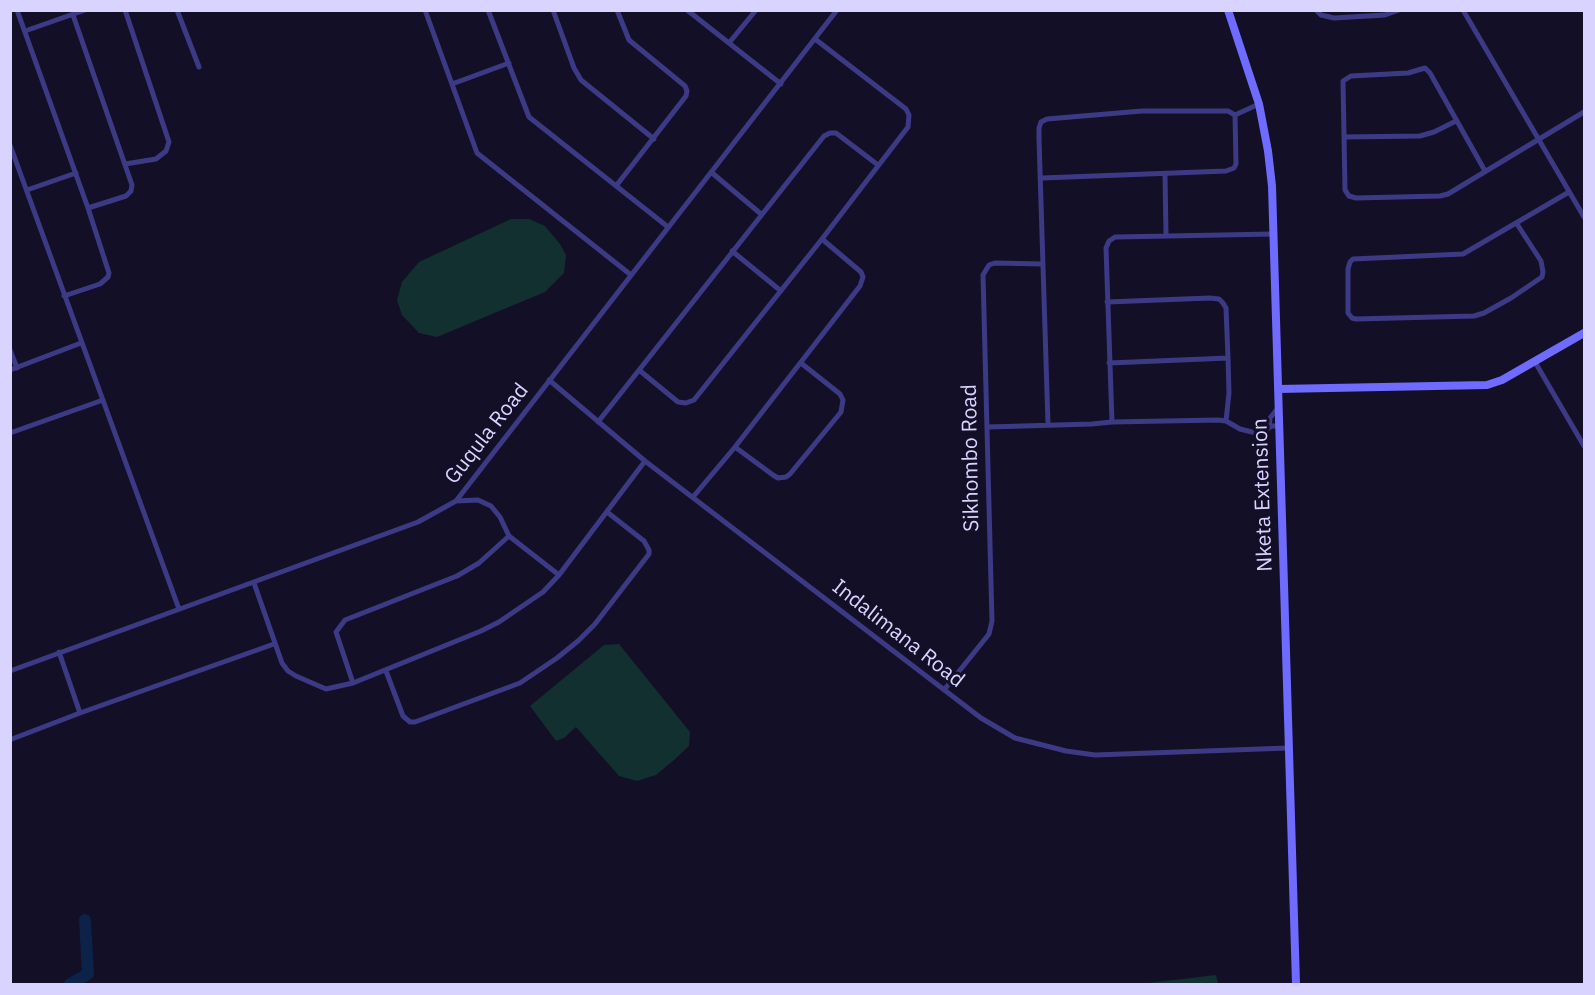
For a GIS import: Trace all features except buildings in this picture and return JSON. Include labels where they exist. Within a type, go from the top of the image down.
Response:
[{"type":"street","points":[[17,10],[108,267],[108,277],[100,284],[64,296]]},
{"type":"street","points":[[25,31],[85,10]]},
{"type":"street","points":[[125,10],[169,142],[166,151],[156,159],[125,164]]},
{"type":"street","points":[[177,10],[199,67]]},
{"type":"street","points":[[425,10],[473,146],[482,159],[631,275]]},
{"type":"street","points":[[488,10],[529,117],[668,227]]},
{"type":"street","points":[[553,10],[574,68],[581,80],[654,138]]},
{"type":"street","points":[[616,186],[686,96],[687,91],[685,86],[629,40],[617,10]]},
{"type":"street","points":[[687,10],[781,84]]},
{"type":"street","points":[[729,43],[756,10]]},
{"type":"street","name":"Guqula Road","points":[[10,671],[418,522],[456,501],[837,10]]},
{"type":"street","name":"Nketa Extension","points":[[1228,10],[1259,104],[1269,158],[1274,234],[1296,984]]},
{"type":"street","points":[[1316,10],[1321,15],[1334,18],[1399,10]]},
{"type":"street","points":[[1462,10],[1584,217]]},
{"type":"street","points":[[73,15],[132,184],[129,194],[88,208]]},
{"type":"street","points":[[639,370],[678,402],[686,403],[694,400],[908,127],[908,112],[900,104],[815,39]]},
{"type":"street","points":[[452,84],[509,63]]},
{"type":"street","points":[[1485,171],[1430,73],[1425,68],[1408,73],[1345,78],[1342,84],[1345,190],[1352,197],[1444,195],[1485,171],[1539,139],[1584,112]]},
{"type":"street","points":[[1235,115],[1259,104]]},
{"type":"street","points":[[1048,424],[1039,128],[1041,122],[1047,119],[1146,111],[1228,111],[1235,115]]},
{"type":"street","points":[[1042,178],[1222,172],[1234,168],[1236,159],[1235,115]]},
{"type":"street","points":[[1344,137],[1420,136],[1456,121]]},
{"type":"street","points":[[598,422],[761,214],[827,134],[836,133],[878,165]]},
{"type":"street","points":[[10,145],[178,609]]},
{"type":"street","points":[[27,190],[76,172]]},
{"type":"street","points":[[711,172],[761,214]]},
{"type":"street","points":[[1165,175],[1166,235]]},
{"type":"street","points":[[1516,224],[1541,261],[1544,272],[1542,277],[1484,313],[1474,316],[1356,319],[1348,313],[1348,269],[1353,259],[1462,254],[1569,192]]},
{"type":"street","points":[[1112,422],[1106,248],[1109,241],[1115,237],[1274,234]]},
{"type":"street","points":[[693,497],[735,447],[860,286],[863,277],[861,272],[822,239]]},
{"type":"street","points":[[732,251],[781,291]]},
{"type":"street","name":"Sikhombo Road","points":[[944,690],[991,628],[983,281],[985,270],[989,265],[995,263],[1043,264]]},
{"type":"street","points":[[1107,302],[1219,300],[1226,308],[1229,393],[1226,421]]},
{"type":"street","points":[[1278,389],[1479,386],[1502,380],[1584,333]]},
{"type":"street","points":[[10,350],[14,369],[81,343]]},
{"type":"street","points":[[1110,363],[1228,358]]},
{"type":"street","points":[[1535,362],[1584,446]]},
{"type":"street","points":[[735,447],[778,478],[786,477],[840,412],[843,403],[840,394],[801,363]]},
{"type":"street","name":"Indalimana Road","points":[[549,380],[645,461],[981,718],[1015,738],[1066,751],[1116,755],[1288,748]]},
{"type":"street","points":[[10,433],[103,400]]},
{"type":"street","points":[[1269,427],[1270,418],[1279,407]]},
{"type":"street","points":[[988,427],[1112,422],[1226,421],[1251,433],[1263,432],[1269,427],[1280,426]]},
{"type":"street","points":[[254,583],[284,667],[296,676],[326,688],[337,688],[386,671],[491,626],[543,592],[559,575],[645,461]]},
{"type":"street","points":[[456,501],[478,500],[490,506],[500,517],[509,536],[559,575]]},
{"type":"street","points":[[386,671],[403,716],[410,722],[415,722],[520,683],[549,664],[587,632],[649,554],[644,541],[607,512]]},
{"type":"street","points":[[353,682],[337,636],[337,629],[342,623],[457,576],[479,563],[509,536]]},
{"type":"street","points":[[12,739],[274,644]]},
{"type":"street","points":[[59,652],[80,713]]},
{"type":"green space","points":[[511,219],[529,219],[545,226],[566,255],[564,273],[545,292],[437,337],[419,333],[402,315],[397,300],[402,282],[419,262]]},
{"type":"green space","points":[[619,644],[690,732],[689,746],[674,760],[656,775],[637,781],[619,776],[576,727],[564,738],[556,741],[530,706],[604,645]]},
{"type":"green space","points":[[1216,975],[1218,984],[1140,984]]},
{"type":"waterway","points":[[70,984],[88,974],[85,920]]}]
